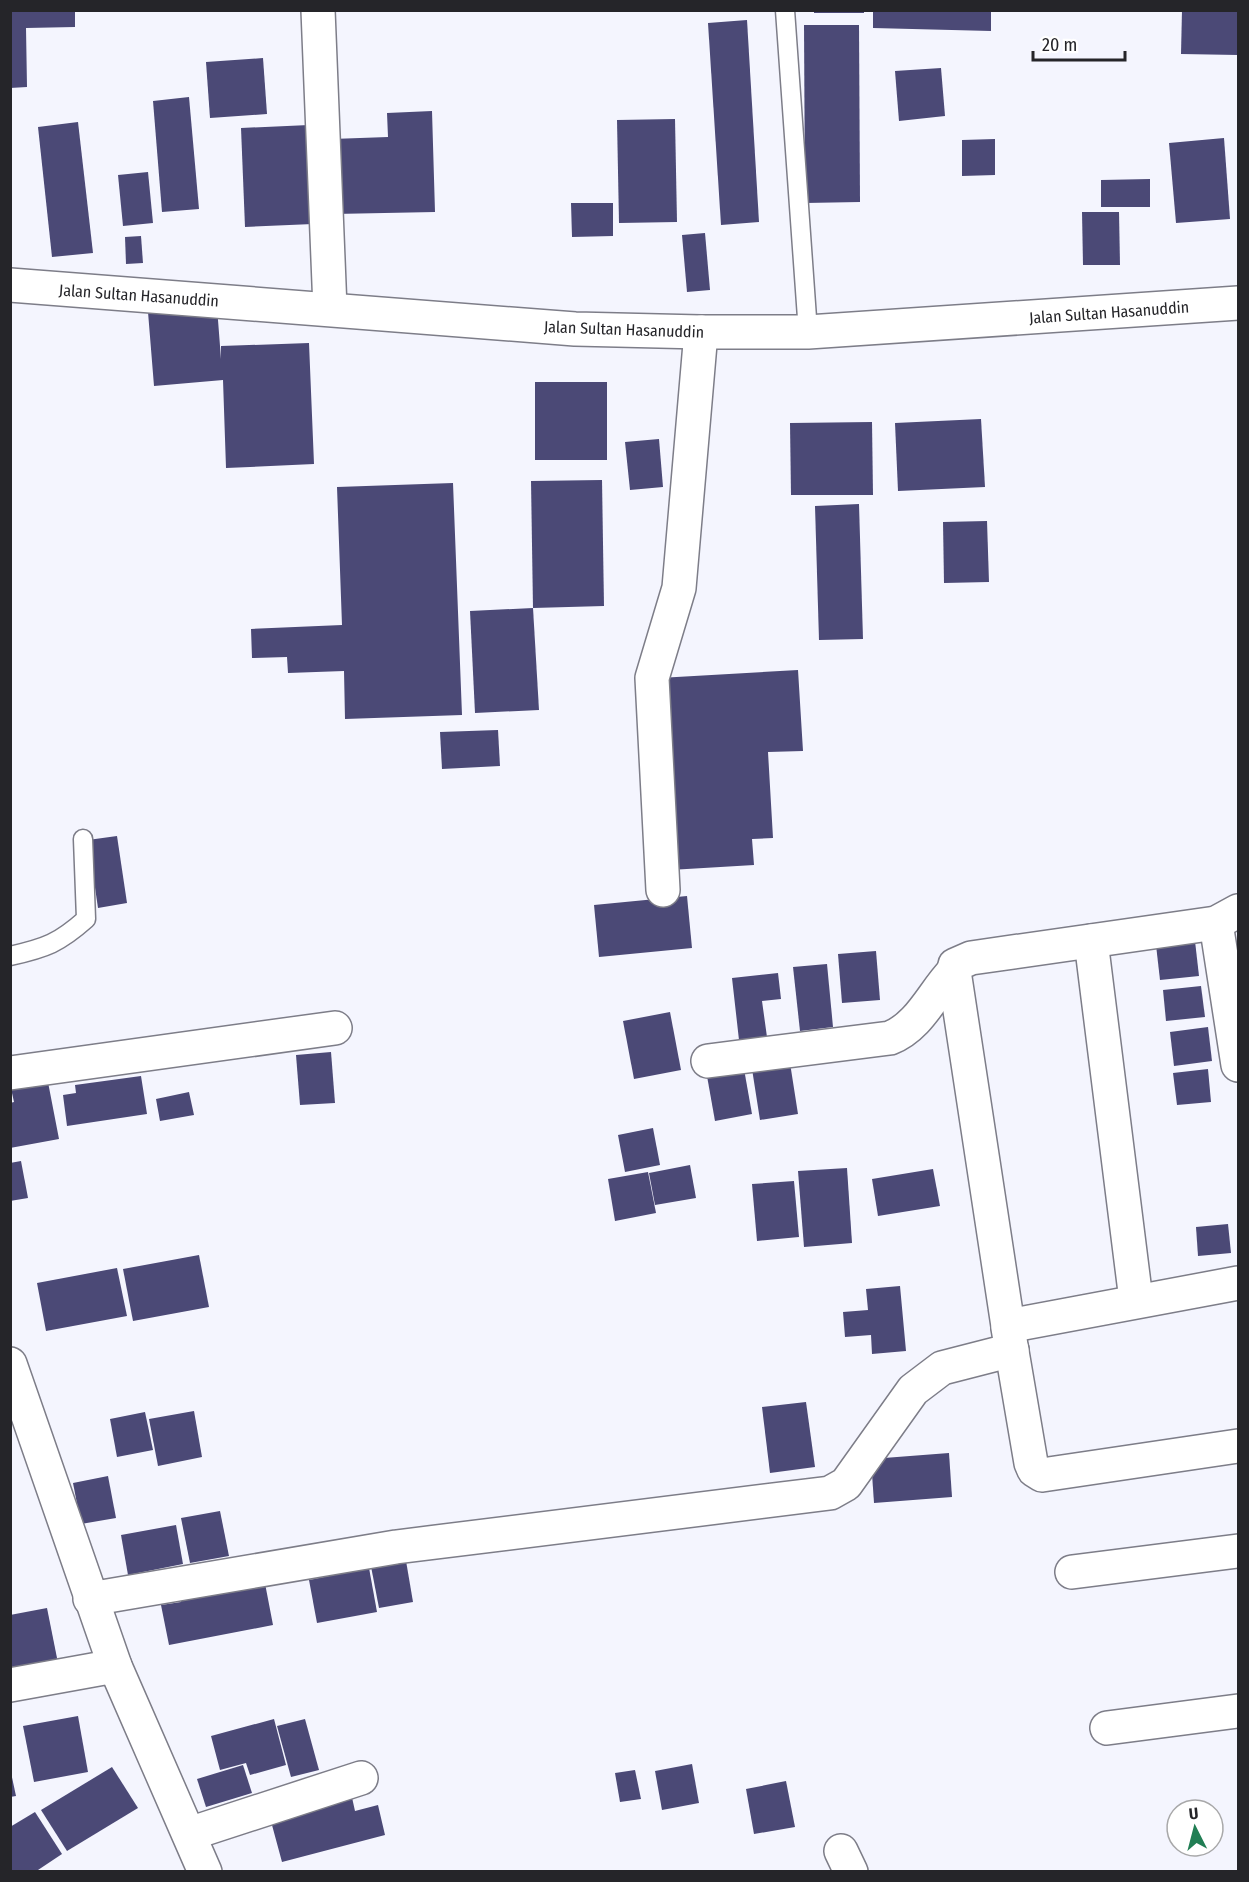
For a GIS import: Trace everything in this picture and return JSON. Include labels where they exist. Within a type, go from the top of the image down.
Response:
[{"type":"street","points":[[318,10],[330,309]]},
{"type":"street","name":"Jalan Sultan Hasanuddin","points":[[10,285],[575,328],[701,332],[808,332],[1239,303]]},
{"type":"street","points":[[663,890],[652,678],[679,588],[701,332]]},
{"type":"street","points":[[1239,1065],[1227,917],[1091,941],[971,958],[955,965],[954,971],[1010,1338],[1034,1470],[1042,1475],[1239,1446]]},
{"type":"street","points":[[1091,941],[1136,1300]]},
{"type":"street","points":[[708,1061],[890,1038],[914,1025],[938,988],[954,971]]},
{"type":"street","points":[[10,1073],[335,1028]]},
{"type":"street","points":[[90,1599],[418,1544],[830,1493],[846,1485],[913,1390],[942,1368],[1010,1338],[1136,1300],[1239,1283]]},
{"type":"street","points":[[10,1364],[115,1666],[205,1872]]},
{"type":"street","points":[[1072,1572],[1239,1551]]},
{"type":"street","points":[[10,1685],[115,1666]]},
{"type":"street","points":[[1107,1728],[1239,1711]]},
{"type":"street","points":[[189,1834],[361,1778]]},
{"type":"lane","points":[[785,10],[808,332]]},
{"type":"lane","points":[[10,956],[48,947],[86,919],[83,839]]},
{"type":"building","points":[[10,10],[75,10],[75,27],[26,28],[27,87],[10,88]]},
{"type":"building","points":[[814,10],[864,10],[864,13],[814,13]]},
{"type":"building","points":[[873,10],[991,10],[991,31],[873,28]]},
{"type":"building","points":[[1182,10],[1238,10],[1238,55],[1181,54]]},
{"type":"building","points":[[747,20],[759,222],[721,225],[708,23]]},
{"type":"building","points":[[804,25],[859,25],[860,202],[805,203]]},
{"type":"building","points":[[263,58],[267,114],[210,118],[206,62]]},
{"type":"building","points":[[941,68],[945,116],[899,121],[895,71]]},
{"type":"building","points":[[189,97],[199,209],[162,212],[153,101]]},
{"type":"building","points":[[432,111],[435,212],[334,214],[332,139],[388,137],[387,113]]},
{"type":"building","points":[[675,119],[677,222],[619,223],[617,120]]},
{"type":"building","points":[[78,122],[93,253],[52,257],[38,127]]},
{"type":"building","points":[[309,125],[313,224],[245,227],[241,128]]},
{"type":"building","points":[[1224,138],[1230,219],[1176,223],[1169,143]]},
{"type":"building","points":[[995,139],[995,175],[962,176],[962,140]]},
{"type":"building","points":[[148,172],[153,223],[123,226],[118,175]]},
{"type":"building","points":[[1150,179],[1150,207],[1101,207],[1101,180]]},
{"type":"building","points":[[571,203],[613,203],[613,236],[572,237]]},
{"type":"building","points":[[1082,212],[1119,212],[1120,265],[1083,265]]},
{"type":"building","points":[[705,233],[710,290],[687,292],[682,235]]},
{"type":"building","points":[[141,236],[143,263],[126,264],[125,237]]},
{"type":"building","points":[[217,307],[221,359],[221,346],[309,343],[314,464],[226,468],[223,380],[154,386],[148,312]]},
{"type":"building","points":[[535,382],[607,382],[607,460],[535,460]]},
{"type":"building","points":[[981,419],[985,487],[898,491],[895,423]]},
{"type":"building","points":[[872,422],[873,495],[791,495],[790,423]]},
{"type":"building","points":[[659,439],[663,487],[630,490],[625,442]]},
{"type":"building","points":[[602,480],[604,606],[533,608],[531,481]]},
{"type":"building","points":[[453,483],[462,715],[345,719],[344,671],[288,673],[287,657],[252,658],[251,629],[342,625],[337,487]]},
{"type":"building","points":[[859,504],[863,639],[819,640],[815,506]]},
{"type":"building","points":[[987,521],[989,582],[944,583],[943,522]]},
{"type":"building","points":[[533,608],[539,710],[475,713],[470,611]]},
{"type":"building","points":[[798,670],[803,751],[768,752],[773,838],[752,839],[754,865],[670,870],[659,678]]},
{"type":"building","points":[[498,730],[500,766],[442,769],[440,732]]},
{"type":"building","points":[[117,836],[127,903],[98,908],[88,840]]},
{"type":"building","points":[[687,896],[692,948],[599,957],[594,905]]},
{"type":"building","points":[[1195,941],[1199,976],[1160,980],[1156,945]]},
{"type":"building","points":[[876,951],[880,1000],[842,1003],[838,954]]},
{"type":"building","points":[[827,964],[833,1027],[800,1031],[793,967]]},
{"type":"building","points":[[778,973],[781,999],[762,1001],[767,1037],[739,1040],[732,978]]},
{"type":"building","points":[[1201,986],[1205,1017],[1166,1021],[1163,990]]},
{"type":"building","points":[[670,1012],[681,1070],[634,1079],[623,1021]]},
{"type":"building","points":[[1208,1027],[1212,1061],[1174,1066],[1170,1032]]},
{"type":"building","points":[[331,1052],[335,1103],[300,1105],[296,1055]]},
{"type":"building","points":[[790,1063],[798,1114],[760,1120],[752,1069]]},
{"type":"building","points":[[744,1069],[752,1114],[715,1121],[707,1076]]},
{"type":"building","points":[[1208,1069],[1211,1102],[1177,1105],[1173,1073]]},
{"type":"building","points":[[141,1076],[147,1114],[67,1126],[63,1095],[76,1093],[75,1085]]},
{"type":"building","points":[[47,1077],[59,1139],[10,1148],[10,1103],[14,1102],[10,1084]]},
{"type":"building","points":[[189,1092],[194,1115],[160,1121],[156,1099]]},
{"type":"building","points":[[653,1128],[660,1165],[625,1172],[618,1135]]},
{"type":"building","points":[[21,1161],[28,1198],[10,1201],[10,1163]]},
{"type":"building","points":[[690,1165],[696,1198],[655,1205],[649,1173]]},
{"type":"building","points":[[847,1168],[852,1243],[804,1247],[798,1171]]},
{"type":"building","points":[[933,1169],[940,1206],[878,1216],[872,1179]]},
{"type":"building","points":[[648,1172],[656,1213],[615,1221],[608,1179]]},
{"type":"building","points":[[794,1181],[799,1237],[757,1241],[752,1184]]},
{"type":"building","points":[[1228,1224],[1231,1253],[1198,1256],[1196,1227]]},
{"type":"building","points":[[199,1255],[209,1307],[133,1321],[123,1269]]},
{"type":"building","points":[[117,1268],[127,1316],[46,1331],[37,1283]]},
{"type":"building","points":[[900,1286],[906,1351],[872,1354],[871,1335],[845,1337],[843,1312],[868,1310],[866,1289]]},
{"type":"building","points":[[806,1402],[815,1467],[770,1473],[762,1407]]},
{"type":"building","points":[[194,1411],[202,1457],[158,1466],[149,1419]]},
{"type":"building","points":[[145,1412],[153,1450],[117,1457],[110,1419]]},
{"type":"building","points":[[949,1453],[952,1497],[874,1503],[871,1459]]},
{"type":"building","points":[[108,1476],[116,1518],[81,1524],[73,1483]]},
{"type":"building","points":[[220,1511],[229,1556],[190,1563],[181,1518]]},
{"type":"building","points":[[176,1525],[183,1564],[128,1575],[121,1535]]},
{"type":"building","points":[[404,1549],[413,1602],[379,1608],[369,1556]]},
{"type":"building","points":[[369,1568],[377,1612],[317,1623],[309,1580]]},
{"type":"building","points":[[263,1573],[273,1625],[169,1645],[161,1605],[181,1602],[179,1589]]},
{"type":"building","points":[[47,1608],[59,1668],[10,1677],[10,1615]]},
{"type":"building","points":[[78,1716],[88,1772],[34,1782],[23,1726]]},
{"type":"building","points":[[274,1719],[286,1765],[250,1775],[246,1763],[220,1770],[211,1736]]},
{"type":"building","points":[[305,1719],[319,1770],[291,1777],[277,1726]]},
{"type":"building","points":[[692,1764],[699,1803],[662,1810],[655,1771]]},
{"type":"building","points":[[243,1765],[252,1793],[206,1807],[197,1779]]},
{"type":"building","points":[[112,1767],[138,1808],[67,1851],[41,1810]]},
{"type":"building","points":[[10,1768],[16,1796],[10,1797]]},
{"type":"building","points":[[635,1770],[641,1799],[620,1802],[615,1773]]},
{"type":"building","points":[[786,1781],[795,1827],[754,1834],[746,1789]]},
{"type":"building","points":[[351,1793],[355,1811],[378,1805],[385,1835],[282,1862],[269,1814]]},
{"type":"building","points":[[35,1812],[62,1854],[35,1872],[10,1872],[10,1827]]}]
